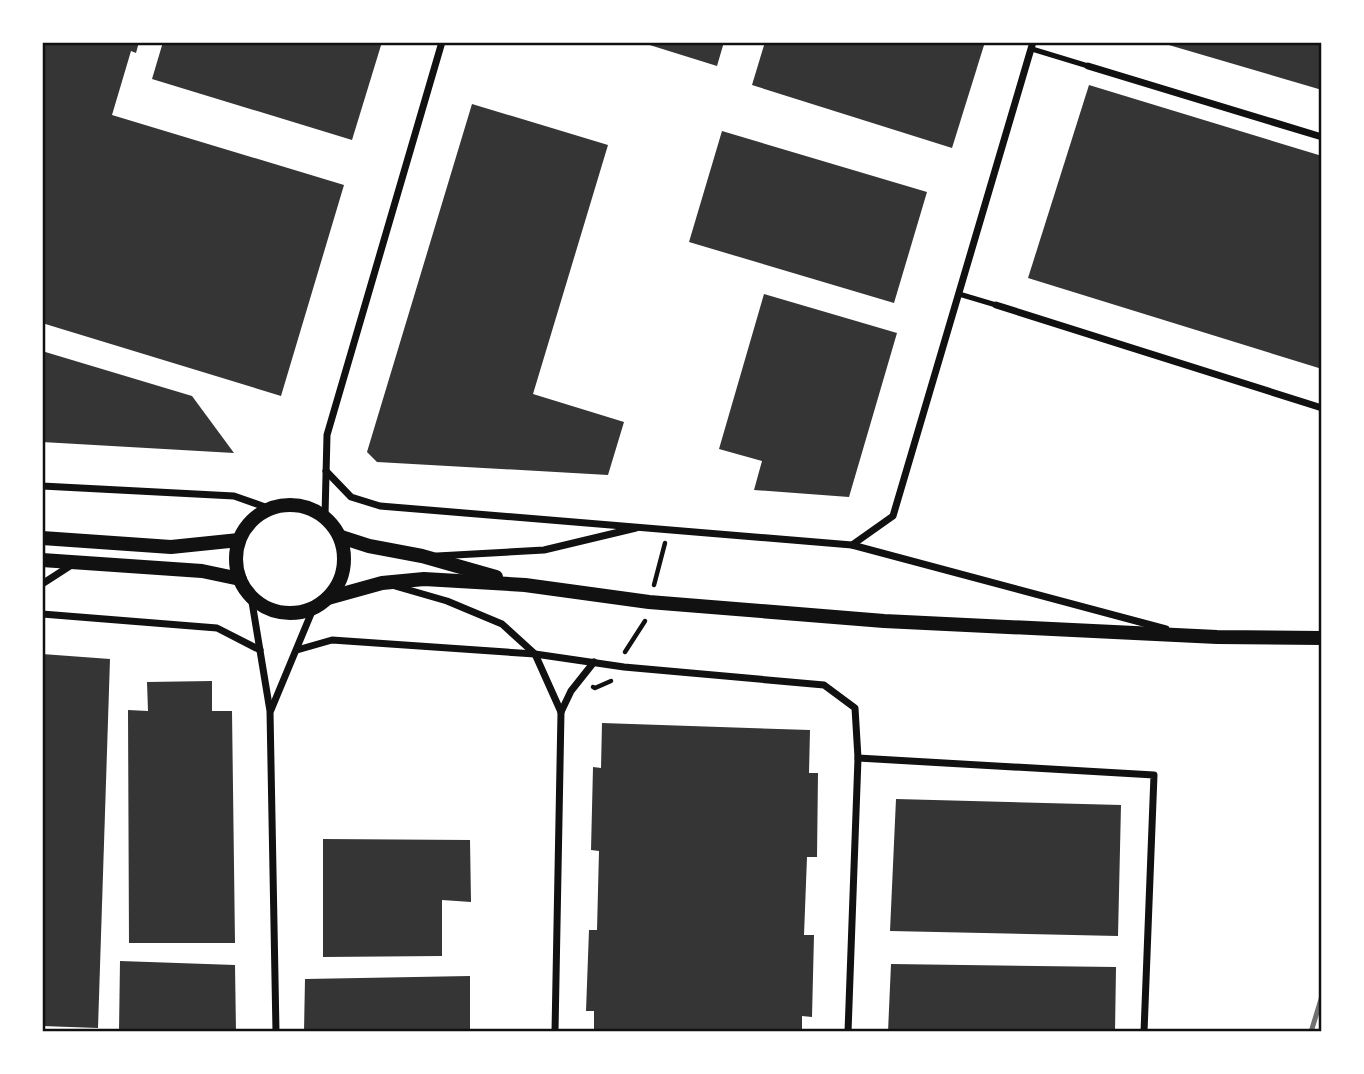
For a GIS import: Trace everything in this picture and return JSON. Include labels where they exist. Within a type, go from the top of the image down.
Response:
[{"type":"main road","points":[[288,504],[307,507],[325,516],[341,537],[345,561],[341,580],[328,598],[313,609],[293,613],[268,608],[251,596],[240,579],[236,562],[239,540],[249,523],[268,508],[288,504]]},
{"type":"main road","points":[[341,537],[369,547],[422,556],[525,585]]},
{"type":"main road","points":[[42,538],[171,547],[239,540]]},
{"type":"main road","points":[[42,561],[202,571],[240,579]]},
{"type":"main road","points":[[328,598],[383,583],[424,579],[525,585],[649,602],[884,621],[1217,637],[1322,638]]},
{"type":"street","points":[[325,516],[327,435],[442,42]]},
{"type":"street","points":[[852,545],[893,516],[1033,45]]},
{"type":"street","points":[[1088,66],[1322,137]]},
{"type":"street","points":[[996,305],[1322,408]]},
{"type":"street","points":[[326,471],[351,497],[380,506],[852,545],[1187,635]]},
{"type":"street","points":[[42,486],[234,496],[268,508]]},
{"type":"street","points":[[422,556],[544,550],[643,527]]},
{"type":"street","points":[[42,567],[77,562]]},
{"type":"street","points":[[42,584],[77,562]]},
{"type":"street","points":[[383,583],[447,601],[502,624],[535,654],[561,712]]},
{"type":"street","points":[[251,596],[270,710],[276,1032]]},
{"type":"street","points":[[270,710],[313,609]]},
{"type":"street","points":[[42,614],[217,628],[260,650]]},
{"type":"street","points":[[297,650],[332,640],[535,654],[624,667],[824,685],[855,708],[858,758],[848,1032]]},
{"type":"street","points":[[555,1032],[561,712],[571,691],[594,662]]},
{"type":"street","points":[[858,758],[1154,775],[1144,1032]]},
{"type":"lane","points":[[1033,45],[1088,66]]},
{"type":"lane","points":[[959,294],[996,305]]},
{"type":"path","points":[[624,667],[624,652],[644,624],[669,529]]},
{"type":"building","points":[[42,42],[139,42],[136,53],[131,51],[112,115],[344,185],[281,396],[42,323]]},
{"type":"building","points":[[163,42],[382,42],[352,140],[152,79]]},
{"type":"building","points":[[640,42],[724,42],[717,66]]},
{"type":"building","points":[[765,42],[985,42],[952,148],[752,85]]},
{"type":"building","points":[[1162,42],[1322,42],[1322,90],[1162,43]]},
{"type":"building","points":[[1089,85],[1322,156],[1322,369],[1028,278]]},
{"type":"building","points":[[472,104],[608,145],[533,394],[624,422],[608,475],[377,462],[367,452]]},
{"type":"building","points":[[722,131],[927,192],[894,303],[689,242]]},
{"type":"building","points":[[764,294],[897,333],[849,497],[754,490],[762,461],[719,449]]},
{"type":"building","points":[[42,351],[192,396],[234,453],[42,442]]},
{"type":"building","points":[[42,654],[110,659],[98,1028],[42,1026]]},
{"type":"building","points":[[212,681],[212,711],[232,711],[235,943],[129,943],[128,710],[148,711],[147,682]]},
{"type":"building","points":[[602,723],[810,730],[809,773],[818,773],[817,857],[807,857],[804,935],[814,935],[812,1017],[802,1016],[802,1032],[594,1032],[594,1011],[586,1011],[589,930],[597,930],[599,851],[591,850],[593,767],[601,768]]},
{"type":"building","points":[[896,799],[1121,805],[1118,936],[890,931]]},
{"type":"building","points":[[323,839],[470,840],[471,902],[442,900],[442,956],[323,957]]},
{"type":"building","points":[[120,961],[235,965],[236,1032],[119,1032]]},
{"type":"building","points":[[891,964],[1116,967],[1115,1032],[888,1032]]},
{"type":"building","points":[[470,976],[470,1032],[304,1032],[305,979]]},
{"type":"railway","points":[[1311,1032],[1322,996]]}]
